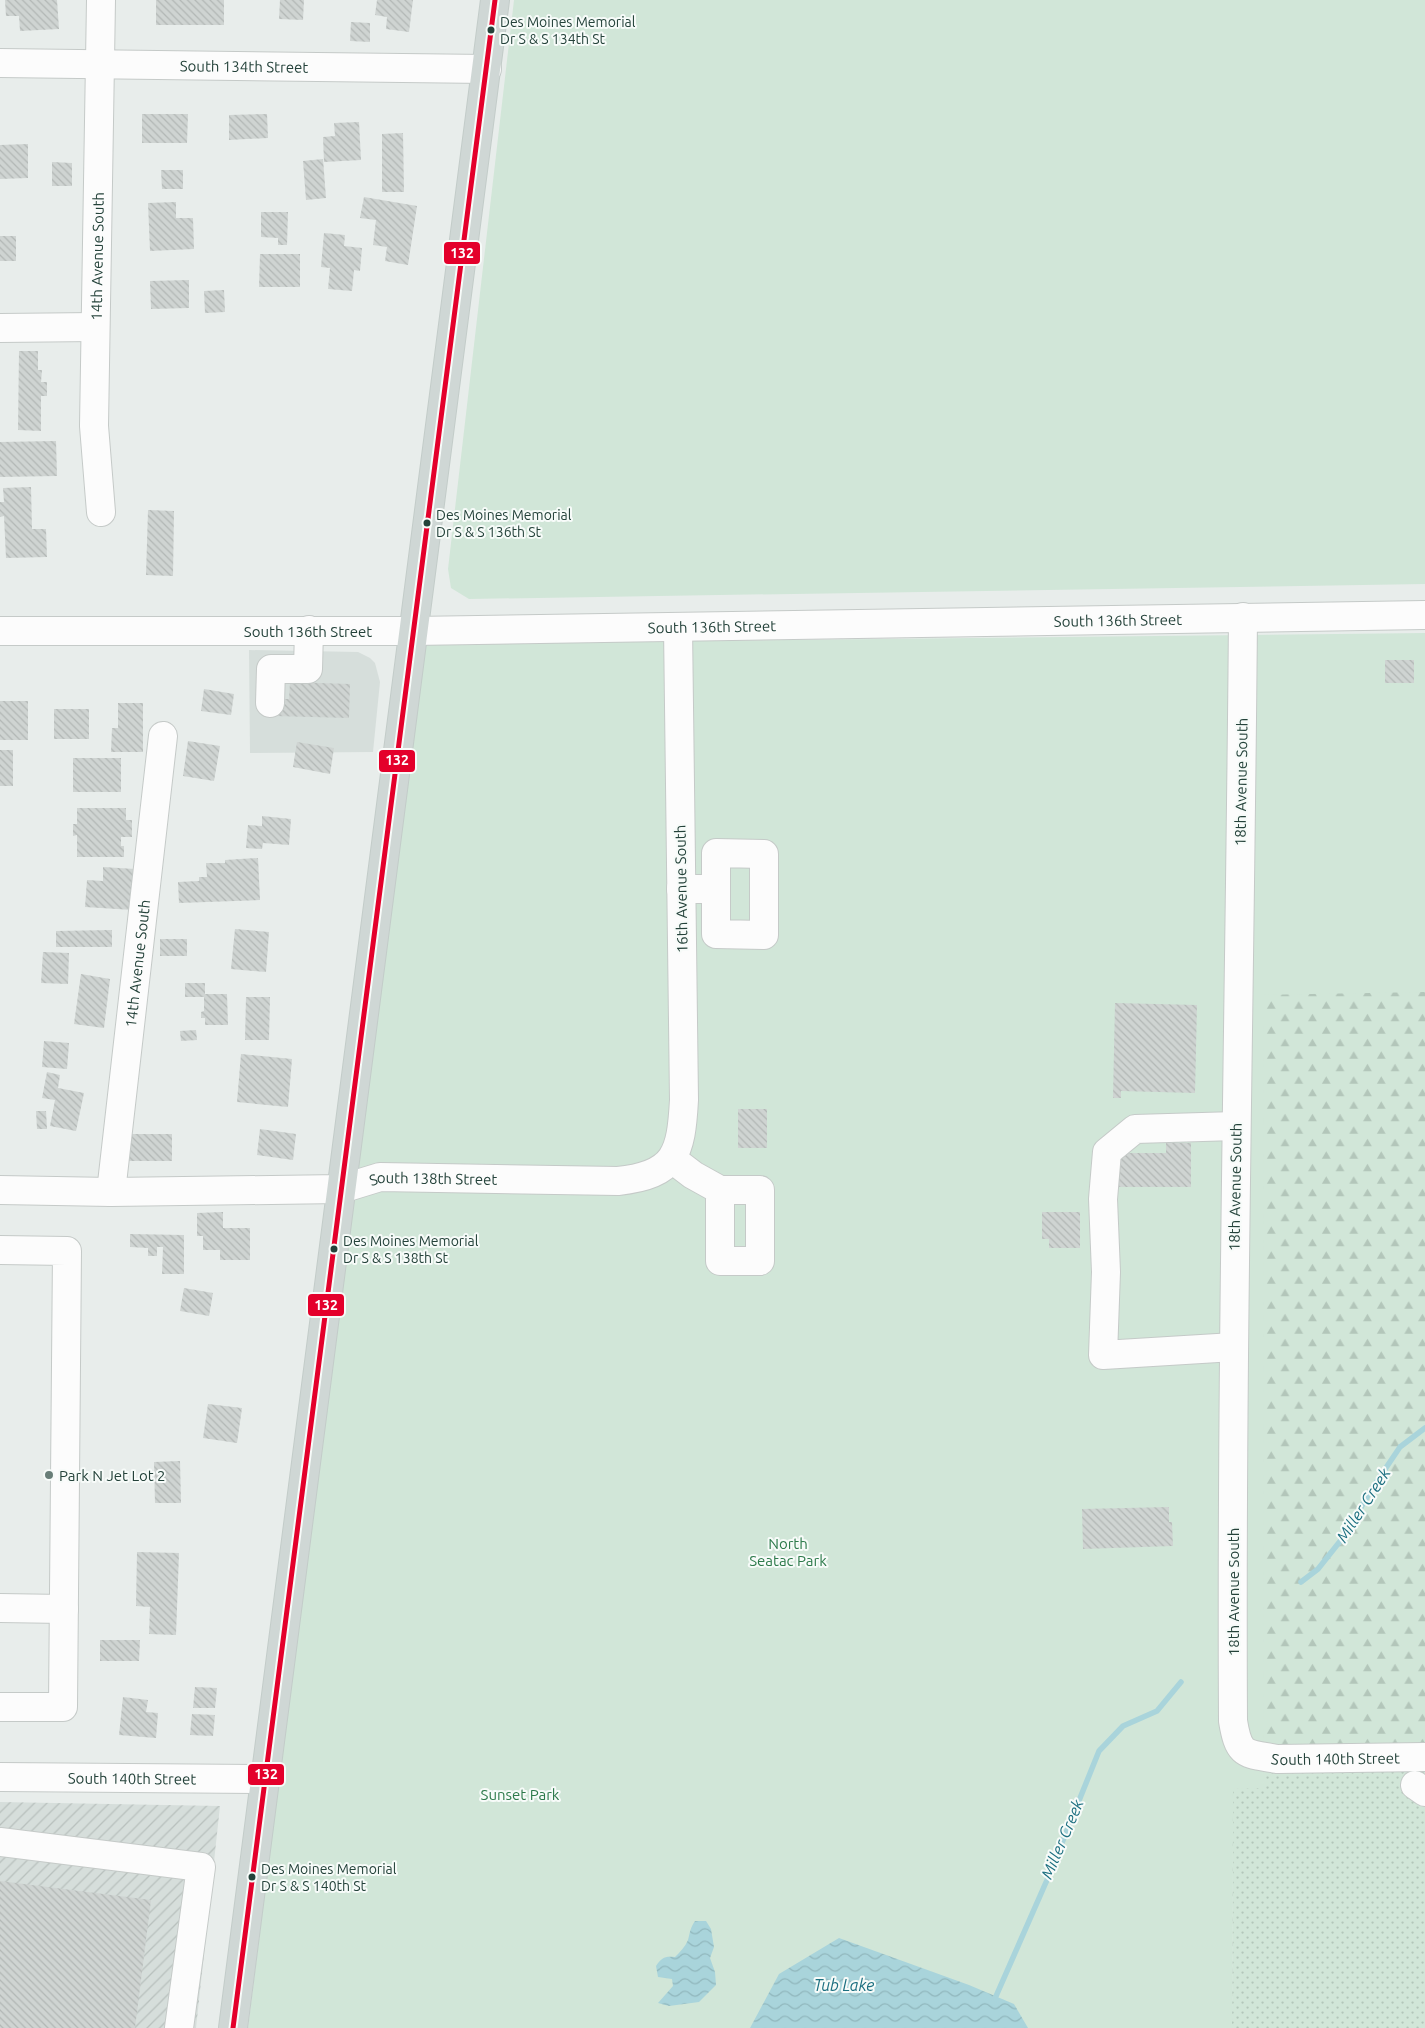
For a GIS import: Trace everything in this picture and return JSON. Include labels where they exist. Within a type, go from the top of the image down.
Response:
[{"type":"main road","points":[[233,2028],[494,0]]},
{"type":"street","name":"14th Avenue South","points":[[101,0],[94,426],[101,512]]},
{"type":"street","name":"South 134th Street","points":[[0,63],[101,66],[486,69]]},
{"type":"street","points":[[0,328],[95,326]]},
{"type":"street","name":"South 136th Street","points":[[0,631],[413,631],[1425,615]]},
{"type":"street","name":"18th Avenue South","points":[[1243,617],[1232,1567],[1233,1721],[1239,1746],[1247,1753]]},
{"type":"street","name":"16th Avenue South","points":[[675,1155],[683,1124],[684,1100],[678,627]]},
{"type":"street","points":[[270,703],[271,669],[308,669],[309,630]]},
{"type":"street","name":"14th Avenue South","points":[[111,1192],[164,736]]},
{"type":"street","points":[[681,889],[716,889]]},
{"type":"street","points":[[1234,1347],[1103,1355],[1106,1272],[1103,1199],[1107,1152],[1136,1129],[1236,1126]]},
{"type":"street","points":[[675,1155],[693,1175],[720,1190]]},
{"type":"street","name":"South 138th Street","points":[[0,1190],[111,1192],[341,1189],[380,1177],[618,1181],[649,1175],[675,1155]]},
{"type":"street","points":[[0,1250],[67,1251],[63,1707],[0,1707]]},
{"type":"street","points":[[0,1608],[64,1609]]},
{"type":"street","name":"South 140th Street","points":[[1247,1753],[1277,1759],[1425,1757]]},
{"type":"street","name":"South 140th Street","points":[[0,1777],[264,1779]]},
{"type":"street","points":[[0,1842],[201,1867],[179,2028]]},
{"type":"shaded area","points":[[249,650],[358,652],[370,658],[375,663],[380,682],[373,752],[250,753]]},
{"type":"shaded area","points":[[0,1802],[220,1806],[196,2028],[0,2028]]},
{"type":"green space","points":[[514,0],[1425,0],[1425,584],[469,599],[451,588],[448,569]]},
{"type":"green space","name":"North Seatac Park","points":[[1425,633],[1425,992],[1263,995],[1264,1788],[1233,1789],[1232,2028],[248,2028],[421,644]]},
{"type":"green space","name":"Sunset Park","points":[[1425,980],[1425,1746],[1277,1747],[1233,1788],[1232,2028],[283,1746],[1251,987]]},
{"type":"green space","points":[[1425,1764],[1425,2028],[1232,2028],[1233,1788],[1264,1767]]},
{"type":"water","points":[[695,1921],[706,1921],[711,1929],[714,1947],[710,1958],[715,1972],[716,1985],[699,2002],[669,2006],[658,2003],[673,1986],[672,1979],[658,1977],[656,1966],[662,1959],[675,1957],[681,1951],[688,1940]]},
{"type":"water","name":"Tub Lake","points":[[839,1938],[969,1985],[1014,2004],[1028,2028],[750,2028],[779,1974]]},
{"type":"building","points":[[5,0],[57,0],[59,29],[20,31],[19,16],[6,16]]},
{"type":"building","points":[[156,0],[224,0],[224,25],[156,25]]},
{"type":"building","points":[[280,0],[304,0],[303,20],[279,19]]},
{"type":"building","points":[[377,0],[413,0],[409,32],[386,29],[387,17],[375,15]]},
{"type":"building","points":[[351,22],[370,23],[370,42],[350,41]]},
{"type":"building","points":[[142,114],[188,114],[187,143],[142,143]]},
{"type":"building","points":[[267,114],[268,138],[229,140],[229,115]]},
{"type":"building","points":[[359,122],[361,160],[324,162],[323,137],[335,136],[334,123]]},
{"type":"building","points":[[403,133],[404,192],[382,192],[382,134]]},
{"type":"building","points":[[28,144],[28,178],[0,179],[0,145]]},
{"type":"building","points":[[323,159],[326,198],[306,200],[303,161]]},
{"type":"building","points":[[52,162],[72,163],[72,186],[52,186]]},
{"type":"building","points":[[161,170],[183,170],[183,189],[162,189]]},
{"type":"building","points":[[364,197],[417,206],[408,265],[385,261],[387,247],[373,245],[376,220],[360,218]]},
{"type":"building","points":[[176,202],[176,218],[193,218],[194,249],[150,251],[148,203]]},
{"type":"building","points":[[261,212],[288,212],[287,245],[278,245],[278,238],[261,237]]},
{"type":"building","points":[[324,233],[345,235],[344,246],[362,248],[360,271],[354,270],[352,291],[328,289],[330,268],[321,267]]},
{"type":"building","points":[[0,236],[16,236],[16,261],[0,261]]},
{"type":"building","points":[[260,254],[300,254],[300,287],[259,287]]},
{"type":"building","points":[[189,280],[189,308],[151,309],[150,281]]},
{"type":"building","points":[[224,290],[225,312],[205,313],[204,291]]},
{"type":"building","points":[[19,351],[38,351],[38,370],[42,370],[41,382],[47,382],[47,396],[41,396],[41,431],[18,430]]},
{"type":"building","points":[[56,441],[57,476],[0,477],[0,442]]},
{"type":"building","points":[[31,487],[32,529],[46,529],[47,557],[6,558],[4,516],[0,517],[0,502],[4,502],[3,488]]},
{"type":"building","points":[[148,510],[174,511],[173,576],[146,575]]},
{"type":"building","points":[[1385,660],[1414,660],[1414,683],[1385,683]]},
{"type":"building","points":[[290,682],[350,684],[349,718],[273,716],[274,699],[289,699]]},
{"type":"building","points":[[204,689],[234,694],[231,715],[201,711]]},
{"type":"building","points":[[0,701],[28,701],[28,740],[0,740]]},
{"type":"building","points":[[118,703],[143,703],[143,752],[111,752],[112,728],[118,728]]},
{"type":"building","points":[[54,709],[89,709],[89,739],[54,739]]},
{"type":"building","points":[[188,741],[220,746],[214,781],[183,776]]},
{"type":"building","points":[[297,742],[334,748],[330,774],[293,767]]},
{"type":"building","points":[[0,750],[13,750],[13,786],[0,786]]},
{"type":"building","points":[[73,758],[121,758],[121,792],[73,792]]},
{"type":"building","points":[[77,808],[126,808],[126,820],[132,820],[132,837],[121,837],[121,846],[124,846],[124,857],[77,857],[77,835],[73,836],[73,824],[77,824]]},
{"type":"building","points":[[262,816],[291,819],[289,845],[263,843],[262,849],[246,848],[248,825],[262,826]]},
{"type":"building","points":[[258,858],[260,900],[179,903],[178,882],[199,881],[199,877],[207,877],[206,863],[225,863],[225,860]]},
{"type":"building","points":[[103,867],[135,869],[133,910],[85,907],[87,880],[103,881]]},
{"type":"building","points":[[235,929],[269,932],[266,972],[231,969]]},
{"type":"building","points":[[112,930],[112,947],[56,947],[56,931]]},
{"type":"building","points":[[160,939],[187,939],[187,956],[160,956]]},
{"type":"building","points":[[43,952],[69,953],[68,984],[41,983]]},
{"type":"building","points":[[81,974],[110,979],[104,1028],[74,1024]]},
{"type":"building","points":[[185,983],[205,983],[205,994],[227,994],[228,1025],[205,1025],[205,1018],[201,1018],[201,1012],[204,1011],[204,997],[185,997]]},
{"type":"building","points":[[246,997],[270,997],[269,1040],[245,1040]]},
{"type":"building","points":[[1115,1003],[1197,1005],[1195,1093],[1121,1091],[1121,1098],[1113,1098]]},
{"type":"building","points":[[196,1030],[197,1040],[181,1041],[180,1031]]},
{"type":"building","points":[[44,1041],[69,1043],[67,1069],[42,1067]]},
{"type":"building","points":[[241,1054],[292,1059],[288,1107],[237,1102]]},
{"type":"building","points":[[47,1072],[60,1075],[58,1088],[84,1093],[76,1131],[50,1126],[55,1100],[42,1098]]},
{"type":"building","points":[[738,1109],[767,1109],[767,1148],[738,1148]]},
{"type":"building","points":[[36,1111],[46,1111],[47,1129],[37,1129]]},
{"type":"building","points":[[260,1129],[296,1134],[293,1160],[257,1155]]},
{"type":"building","points":[[129,1134],[172,1134],[172,1161],[129,1161]]},
{"type":"building","points":[[1166,1143],[1191,1143],[1191,1187],[1118,1187],[1118,1153],[1166,1153]]},
{"type":"building","points":[[223,1212],[223,1228],[250,1228],[250,1260],[220,1260],[220,1250],[203,1250],[203,1236],[197,1236],[197,1213]]},
{"type":"building","points":[[1042,1212],[1080,1212],[1080,1248],[1049,1248],[1049,1239],[1042,1239]]},
{"type":"building","points":[[130,1234],[184,1235],[184,1274],[162,1274],[163,1247],[157,1247],[157,1256],[148,1256],[148,1248],[130,1247]]},
{"type":"building","points":[[184,1288],[213,1293],[209,1316],[180,1311]]},
{"type":"building","points":[[208,1404],[242,1408],[237,1443],[203,1438]]},
{"type":"building","points":[[180,1461],[181,1503],[155,1503],[154,1462]]},
{"type":"building","points":[[1169,1507],[1169,1522],[1172,1522],[1173,1546],[1083,1549],[1082,1509]]},
{"type":"building","points":[[137,1552],[179,1553],[176,1635],[149,1634],[150,1607],[136,1606]]},
{"type":"building","points":[[100,1640],[140,1640],[139,1661],[100,1661]]},
{"type":"building","points":[[195,1687],[217,1688],[215,1708],[193,1708]]},
{"type":"building","points":[[123,1697],[148,1700],[146,1712],[158,1713],[156,1738],[119,1735]]},
{"type":"building","points":[[192,1714],[215,1715],[213,1736],[190,1735]]},
{"type":"building","points":[[0,1881],[151,1900],[135,2028],[0,2028]]},
{"type":"waterway","name":"Miller Creek","points":[[1301,1582],[1318,1569],[1345,1535],[1371,1490],[1400,1447],[1425,1428]]},
{"type":"waterway","name":"Miller Creek","points":[[993,2003],[1047,1880],[1099,1751],[1123,1726],[1157,1711],[1181,1682]]},
{"type":"transit line","name":"132","points":[[233,2028],[495,0]]},
{"type":"place","name":"Des Moines Memorial Dr S & S 134th St","points":[[491,30]]},
{"type":"place","name":"Des Moines Memorial Dr S & S 136th St","points":[[427,523]]},
{"type":"place","name":"Des Moines Memorial Dr S & S 138th St","points":[[334,1249]]},
{"type":"place","name":"Park N Jet Lot 2","points":[[49,1475]]},
{"type":"place","name":"Des Moines Memorial Dr S & S 140th St","points":[[252,1877]]}]
